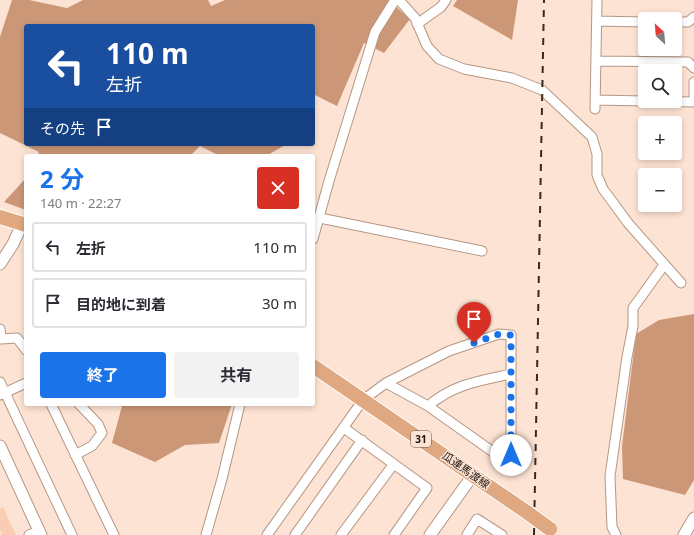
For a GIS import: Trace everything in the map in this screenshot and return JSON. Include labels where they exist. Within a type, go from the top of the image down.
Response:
[{"type":"main road","points":[[0,217],[24,225]]},
{"type":"main road","name":"瓜連馬渡線","points":[[315,367],[554,532]]},
{"type":"street","points":[[315,233],[329,181],[375,32],[395,0]]},
{"type":"street","points":[[399,0],[417,24],[427,46],[439,59],[464,69],[512,78],[547,93],[592,138],[597,154],[598,175],[603,189],[628,223],[681,283]]},
{"type":"street","points":[[417,24],[441,7],[446,0]]},
{"type":"street","points":[[597,0],[596,105],[694,102],[694,82]]},
{"type":"street","points":[[682,22],[688,22],[694,17]]},
{"type":"street","points":[[597,21],[638,22]]},
{"type":"street","points":[[596,61],[688,62],[694,68]]},
{"type":"street","points":[[320,218],[482,251]]},
{"type":"street","points":[[0,264],[24,225]]},
{"type":"street","points":[[616,535],[612,527],[610,476],[627,357],[633,326],[633,308],[664,265]]},
{"type":"street","points":[[0,329],[1,339],[16,338],[24,348]]},
{"type":"street","points":[[267,535],[363,400],[386,383],[449,351],[499,334],[511,335],[511,455],[503,459],[428,406],[386,383]]},
{"type":"street","points":[[428,406],[436,399],[468,383],[511,374]]},
{"type":"street","points":[[0,382],[3,394],[72,535]]},
{"type":"street","points":[[3,394],[24,384]]},
{"type":"street","points":[[52,406],[114,535]]},
{"type":"street","points":[[75,455],[92,446],[102,433],[98,424],[81,406]]},
{"type":"street","points":[[206,535],[222,479],[240,406]]},
{"type":"street","points":[[344,428],[427,488],[394,535]]},
{"type":"street","points":[[295,535],[362,440]]},
{"type":"street","points":[[0,446],[36,534]]},
{"type":"street","points":[[341,535],[394,464]]},
{"type":"street","points":[[430,535],[473,475]]},
{"type":"street","points":[[684,535],[694,518]]},
{"type":"street","points":[[467,535],[477,519],[502,535]]},
{"type":"shaded area","points":[[12,0],[29,0],[67,8],[83,0],[208,0],[211,6],[225,0],[388,0],[410,19],[384,53],[364,43],[337,106],[315,95],[315,24],[24,24],[24,145],[0,133],[0,37]]},
{"type":"shaded area","points":[[457,0],[518,0],[512,40],[453,6]]},
{"type":"shaded area","points":[[27,146],[200,146],[192,154],[38,154],[39,152]]},
{"type":"shaded area","points":[[200,146],[284,146],[270,154],[216,154]]},
{"type":"shaded area","points":[[24,180],[24,209],[4,202]]},
{"type":"shaded area","points":[[694,314],[694,480],[685,495],[623,479],[622,446],[636,334],[659,320]]},
{"type":"shaded area","points":[[122,406],[231,406],[219,443],[185,445],[155,462],[112,443]]},
{"type":"shaded area","points":[[3,507],[16,535],[2,535],[0,530],[0,508]]},
{"type":"railway","points":[[534,535],[544,0]]},
{"type":"route","points":[[474,343],[499,334],[511,335],[511,455]]}]
